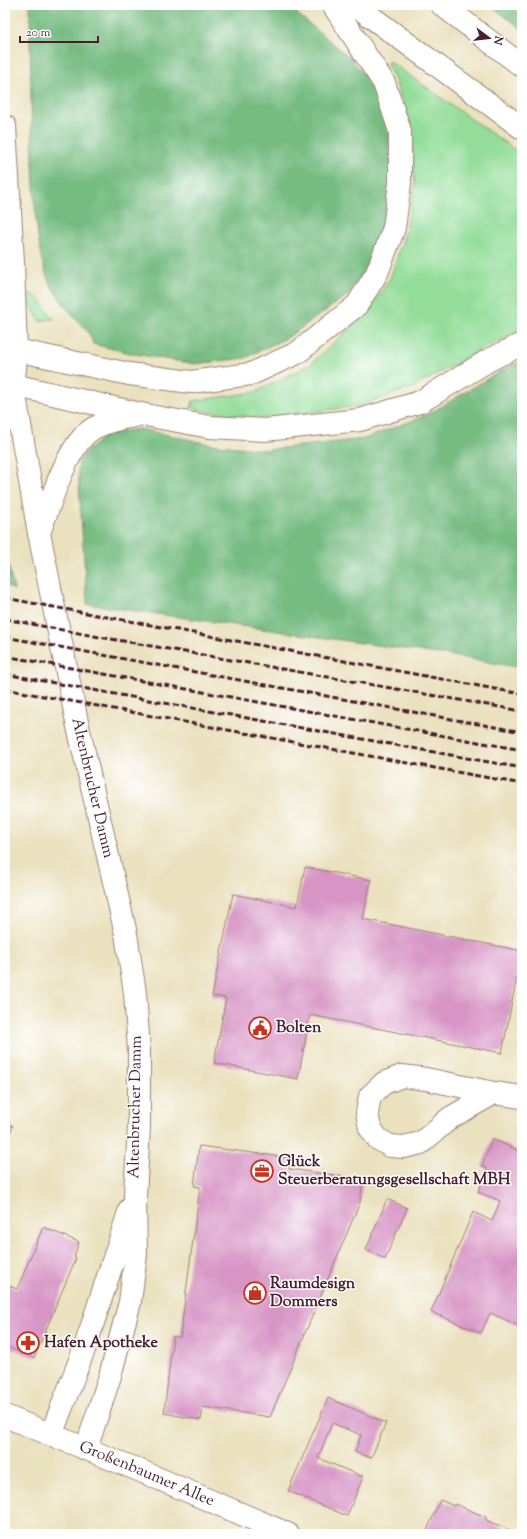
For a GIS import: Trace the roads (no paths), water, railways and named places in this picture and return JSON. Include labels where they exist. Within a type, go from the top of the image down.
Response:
[{"type":"main road","points":[[9,353],[129,374],[191,382],[251,374],[297,353],[357,305],[376,273],[394,228],[400,184],[400,131],[384,83],[333,5]]},
{"type":"main road","points":[[355,5],[522,128]]},
{"type":"main road","points":[[442,5],[522,66]]},
{"type":"main road","name":"Altenbrucher Damm","points":[[5,126],[13,262],[9,383],[77,722],[126,934],[135,993],[139,1051],[139,1127],[135,1195],[136,1254],[130,1302],[110,1376],[86,1449]]},
{"type":"main road","points":[[9,383],[145,415],[210,427],[265,430],[360,420],[420,402],[488,360],[522,344]]},
{"type":"main road","points":[[39,533],[62,473],[76,444],[92,429],[114,419],[145,415]]},
{"type":"main road","points":[[494,1093],[450,1118],[421,1142],[404,1147],[390,1146],[378,1139],[370,1128],[367,1114],[370,1096],[384,1083],[402,1076],[522,1097]]},
{"type":"main road","name":"Altenbrucher Damm","points":[[52,1435],[83,1352],[135,1195]]},
{"type":"main road","name":"Großenbaumer Allee","points":[[5,1416],[136,1469],[288,1534]]},
{"type":"railway","points":[[5,598],[522,694]]},
{"type":"railway","points":[[5,619],[522,711]]},
{"type":"railway","points":[[5,637],[522,732]]},
{"type":"railway","points":[[5,656],[522,750]]},
{"type":"railway","points":[[5,674],[522,768]]},
{"type":"railway","points":[[5,689],[522,784]]},
{"type":"place","name":"Bolten","points":[[260,1028]]},
{"type":"place","name":"Glück Steuerberatungsgesellschaft MBH","points":[[262,1171]]},
{"type":"place","name":"Raumdesign Dommers","points":[[255,1293]]},
{"type":"place","name":"Hafen Apotheke","points":[[28,1343]]}]
